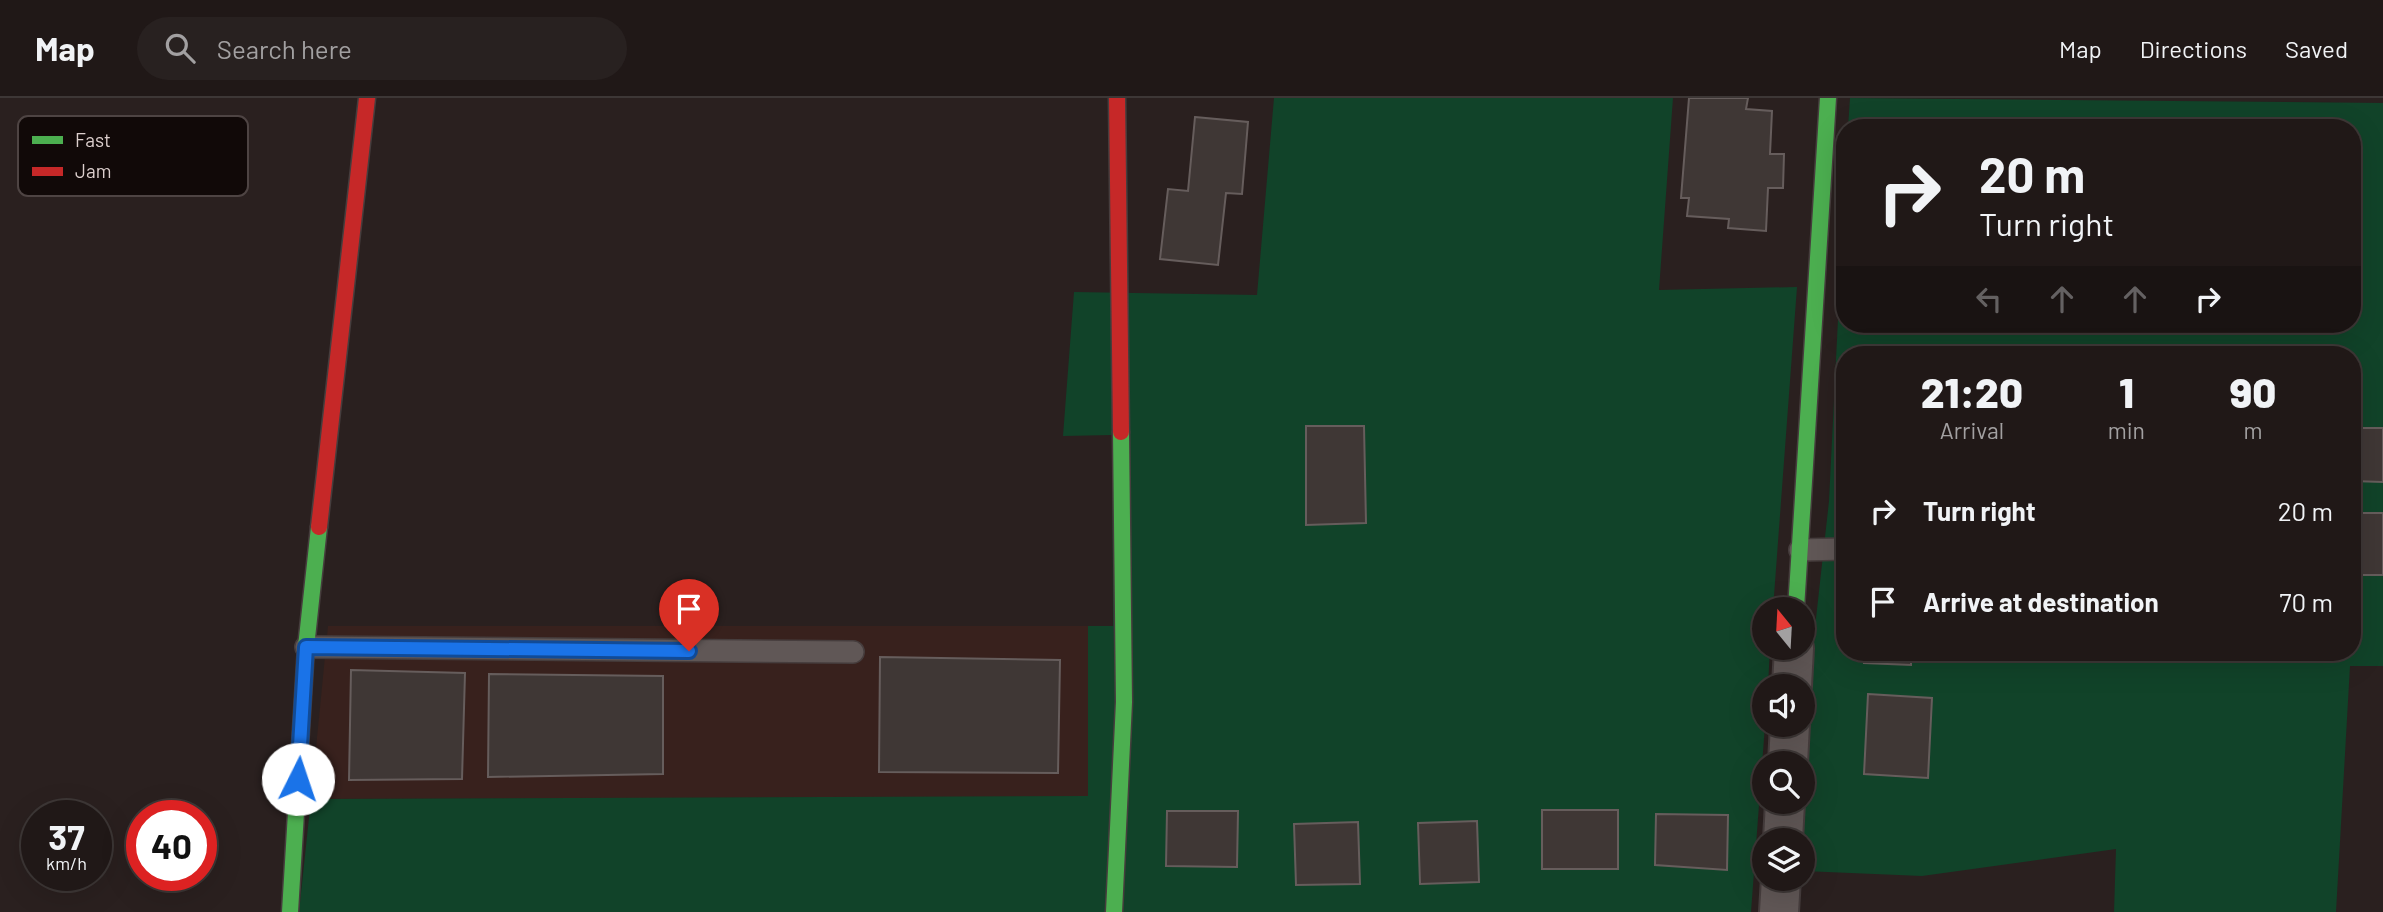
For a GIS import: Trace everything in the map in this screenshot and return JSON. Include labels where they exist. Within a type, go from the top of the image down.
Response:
[{"type":"street","points":[[290,912],[306,647],[367,98]]},
{"type":"street","points":[[1114,912],[1124,702],[1117,98]]},
{"type":"street","points":[[1798,597],[1828,98]]},
{"type":"street","points":[[1779,912],[1780,891]]},
{"type":"lane","points":[[1800,550],[1836,550]]},
{"type":"lane","points":[[306,647],[853,652]]},
{"type":"shaded area","points":[[328,626],[1088,626],[1088,797],[311,799]]},
{"type":"green space","points":[[1274,98],[1673,98],[1659,290],[1797,287],[1774,597],[1752,597],[1752,660],[1769,660],[1769,674],[1752,674],[1752,737],[1764,737],[1763,751],[1752,751],[1752,814],[1758,814],[1757,828],[1752,828],[1751,912],[299,912],[311,799],[1088,796],[1088,626],[1113,626],[1112,435],[1063,436],[1074,292],[1257,295]]},
{"type":"green space","points":[[1850,98],[2383,103],[2383,666],[2350,666],[2336,912],[2114,912],[2116,849],[1922,876],[1815,872],[1815,828],[1795,828],[1799,814],[1815,814],[1815,751],[1801,751],[1803,737],[1815,737],[1815,674],[1810,674],[1811,660],[1815,660],[1815,627],[1829,501],[1836,360],[1836,661],[2361,661],[2361,346],[1837,346],[1837,333],[2361,333],[2361,119],[1849,119]]},
{"type":"building","points":[[1689,98],[1748,98],[1746,109],[1772,111],[1770,154],[1784,154],[1783,188],[1768,188],[1766,231],[1728,228],[1729,219],[1687,216],[1689,198],[1681,198]]},
{"type":"building","points":[[1195,117],[1248,122],[1242,194],[1226,193],[1218,265],[1160,259],[1168,189],[1188,191]]},
{"type":"building","points":[[1306,426],[1364,426],[1366,523],[1306,525]]},
{"type":"building","points":[[2361,428],[2383,428],[2383,482],[2361,481]]},
{"type":"building","points":[[2361,513],[2383,513],[2383,575],[2361,575]]},
{"type":"building","points":[[880,657],[1060,660],[1058,773],[879,772]]},
{"type":"building","points":[[1911,661],[1911,665],[1864,663]]},
{"type":"building","points":[[351,670],[465,673],[462,779],[349,780]]},
{"type":"building","points":[[489,674],[663,676],[663,774],[488,777]]},
{"type":"building","points":[[1868,694],[1932,698],[1928,778],[1864,774]]},
{"type":"building","points":[[1542,810],[1618,810],[1618,869],[1542,869]]},
{"type":"building","points":[[1167,811],[1238,811],[1237,867],[1166,866]]},
{"type":"building","points":[[1656,814],[1728,815],[1727,870],[1655,865]]},
{"type":"building","points":[[1477,821],[1479,882],[1420,884],[1418,823]]},
{"type":"building","points":[[1358,822],[1360,884],[1296,885],[1294,824]]},
{"type":"traffic: fast","points":[[1797,597],[1828,98]]},
{"type":"traffic: fast","points":[[1114,912],[1124,702],[1121,432]]},
{"type":"traffic: fast","points":[[290,912],[306,647],[319,527]]},
{"type":"traffic: jam","points":[[319,527],[367,98]]},
{"type":"traffic: jam","points":[[1117,98],[1121,432]]},
{"type":"route","points":[[298,779],[306,647],[689,651]]}]
